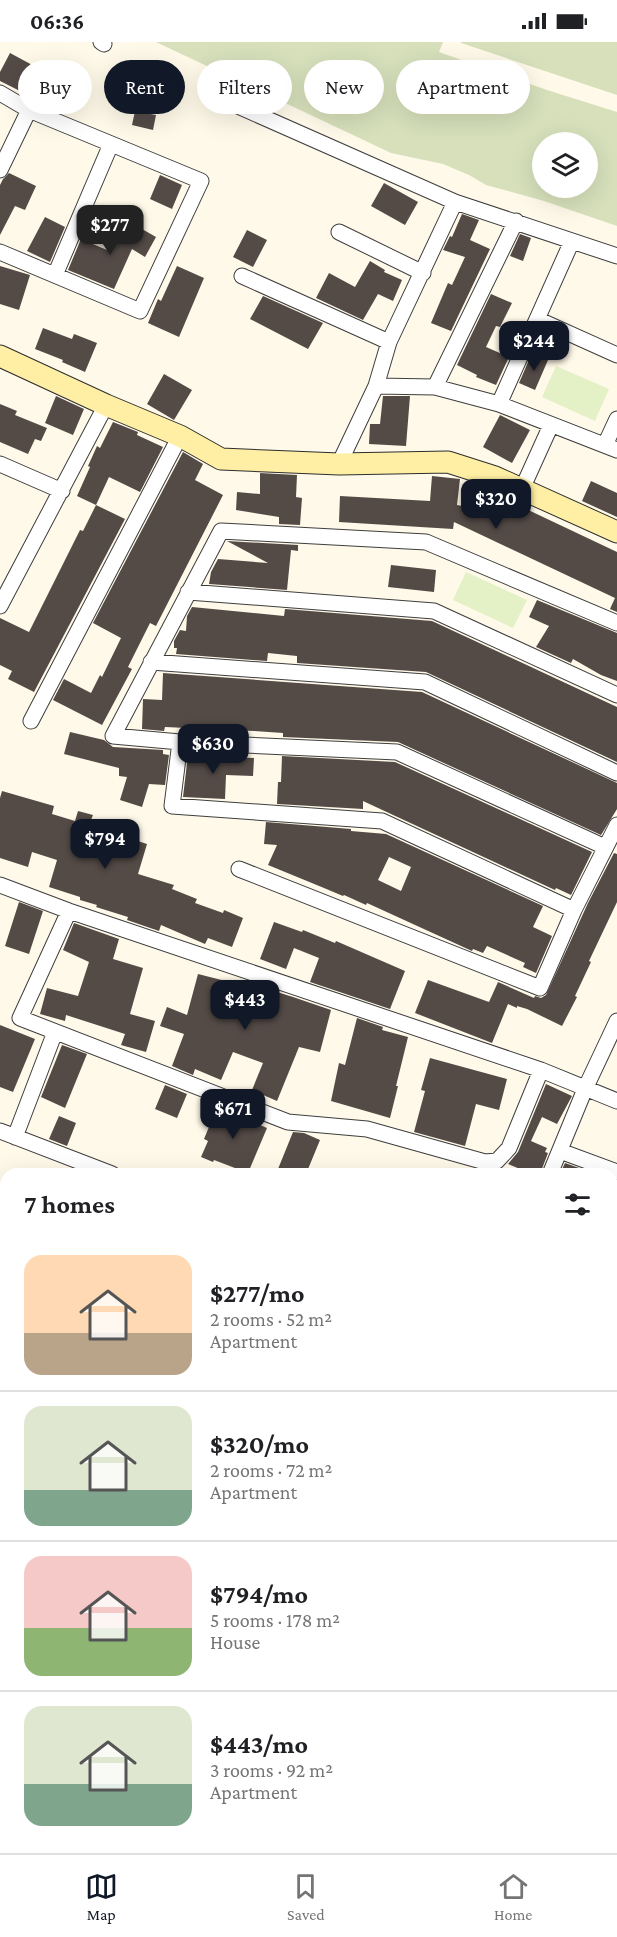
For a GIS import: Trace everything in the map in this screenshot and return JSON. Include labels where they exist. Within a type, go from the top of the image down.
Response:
[{"type":"street","points":[[0,93],[18,104]]},
{"type":"street","points":[[0,170],[27,114]]},
{"type":"street","points":[[0,252],[140,311],[201,181],[39,114]]},
{"type":"street","points":[[256,114],[455,202],[617,256]]},
{"type":"street","points":[[55,275],[111,144]]},
{"type":"street","points":[[339,464],[376,386],[388,342],[455,202]]},
{"type":"street","points":[[435,387],[516,221]]},
{"type":"street","points":[[339,232],[423,273]]},
{"type":"street","points":[[499,404],[572,241]]},
{"type":"street","points":[[242,276],[388,342]]},
{"type":"street","points":[[537,319],[617,355]]},
{"type":"street","points":[[0,356],[105,405],[180,436],[221,459],[339,464],[448,462],[495,477],[617,532]]},
{"type":"street","points":[[376,386],[435,387],[499,404],[611,448],[617,419]]},
{"type":"street","points":[[0,606],[6,579],[62,491],[105,405]]},
{"type":"street","points":[[522,489],[550,425]]},
{"type":"street","points":[[31,721],[180,436]]},
{"type":"street","points":[[0,464],[62,491]]},
{"type":"street","points":[[605,847],[396,752],[180,742],[113,736],[221,531],[426,542],[617,623]]},
{"type":"street","points":[[188,592],[434,611],[617,695]]},
{"type":"street","points":[[151,662],[425,682],[617,773]]},
{"type":"street","points":[[180,742],[172,806],[382,821],[574,910]]},
{"type":"street","points":[[239,869],[540,988],[574,910],[617,825]]},
{"type":"street","points":[[0,885],[69,911],[540,1070],[617,1101]]},
{"type":"street","points":[[69,911],[20,1018],[288,1122],[367,1130],[485,1162],[497,1161],[509,1148],[540,1070]]},
{"type":"street","points":[[553,1168],[585,1089],[617,1021]]},
{"type":"street","points":[[15,1137],[55,1032]]},
{"type":"street","points":[[0,1131],[96,1168]]},
{"type":"street","points":[[560,1151],[606,1168]]},
{"type":"green space","points":[[156,42],[443,42],[439,52],[462,60],[396,60],[396,114],[530,114],[530,84],[617,112],[617,226],[533,198],[598,198],[598,132],[532,132],[532,198],[486,185],[443,164],[391,153],[308,114],[384,114],[384,60],[304,60],[304,112],[292,106],[292,60],[197,61]]},
{"type":"green space","points":[[617,42],[617,95],[530,66],[530,60],[512,60],[461,43]]},
{"type":"green space","points":[[556,366],[609,389],[595,421],[542,397]]},
{"type":"green space","points":[[466,572],[527,600],[513,628],[453,600]]},
{"type":"building","points":[[10,53],[23,60],[18,60],[18,90],[0,81],[0,72]]},
{"type":"building","points":[[134,114],[156,115],[153,130],[132,125]]},
{"type":"building","points":[[9,173],[36,186],[25,210],[15,206],[0,235],[0,185]]},
{"type":"building","points":[[160,175],[182,185],[172,209],[150,199]]},
{"type":"building","points":[[384,183],[418,202],[405,225],[371,206]]},
{"type":"building","points":[[462,214],[479,220],[470,240],[490,249],[451,331],[431,323],[448,283],[452,285],[465,257],[443,250],[450,236],[452,237]]},
{"type":"building","points":[[45,217],[65,227],[50,262],[27,251]]},
{"type":"building","points":[[128,221],[156,237],[145,257],[132,249],[114,289],[68,270],[81,239],[107,250],[109,246],[113,248]]},
{"type":"building","points":[[247,230],[267,240],[253,267],[233,257]]},
{"type":"building","points":[[520,234],[531,238],[523,261],[510,256]]},
{"type":"building","points":[[370,261],[385,270],[384,272],[402,280],[393,301],[378,294],[363,320],[316,298],[329,273],[355,287]]},
{"type":"building","points":[[0,266],[30,275],[19,310],[0,304]]},
{"type":"building","points":[[177,266],[204,278],[179,337],[148,323],[158,299],[161,301]]},
{"type":"building","points":[[491,294],[512,303],[500,327],[496,326],[486,347],[509,357],[496,385],[476,377],[477,375],[457,365]]},
{"type":"building","points":[[263,296],[323,323],[308,349],[250,319]]},
{"type":"building","points":[[43,328],[72,339],[74,334],[97,343],[85,372],[35,349]]},
{"type":"building","points":[[532,353],[548,360],[535,390],[519,383]]},
{"type":"building","points":[[164,374],[192,390],[174,420],[147,404]]},
{"type":"building","points":[[56,396],[84,409],[73,435],[45,423]]},
{"type":"building","points":[[383,396],[410,396],[406,446],[369,444],[370,424],[380,424]]},
{"type":"building","points":[[0,404],[17,411],[15,415],[47,428],[41,441],[35,439],[28,454],[0,442]]},
{"type":"building","points":[[500,415],[530,430],[512,463],[483,447]]},
{"type":"building","points":[[113,422],[138,432],[137,435],[163,447],[140,492],[109,477],[96,505],[77,496],[97,446],[100,448]]},
{"type":"building","points":[[183,452],[203,464],[195,480],[223,495],[156,626],[150,623],[128,667],[132,669],[102,725],[53,700],[64,679],[91,693],[100,675],[102,677],[121,638],[93,623]]},
{"type":"building","points":[[260,473],[297,475],[296,497],[302,498],[300,525],[279,524],[279,517],[236,510],[237,492],[260,494]]},
{"type":"building","points":[[432,476],[460,479],[457,505],[477,509],[486,490],[617,552],[617,612],[610,609],[615,598],[454,522],[453,529],[339,522],[340,496],[430,501]]},
{"type":"building","points":[[591,481],[617,493],[617,517],[582,501]]},
{"type":"building","points":[[96,505],[125,519],[34,692],[8,679],[12,671],[0,665],[0,618],[29,632],[80,530],[83,531]]},
{"type":"building","points":[[227,541],[298,545],[298,551],[291,550],[287,590],[209,584],[211,572],[218,559],[268,563]]},
{"type":"building","points":[[391,565],[436,570],[434,592],[388,587]]},
{"type":"building","points":[[537,600],[617,633],[617,681],[573,659],[571,663],[536,647],[549,626],[529,617]]},
{"type":"building","points":[[192,607],[284,616],[285,609],[432,621],[617,707],[617,762],[426,672],[297,663],[297,656],[268,653],[267,661],[176,654],[177,648],[174,648],[174,641],[180,630],[186,631],[187,616]]},
{"type":"building","points":[[163,673],[422,692],[617,783],[617,809],[601,835],[398,742],[283,737],[283,733],[254,731],[165,727],[164,731],[142,729],[143,699],[162,700]]},
{"type":"building","points":[[70,732],[104,740],[113,747],[163,750],[163,754],[169,755],[165,785],[149,784],[142,807],[120,800],[127,777],[119,776],[119,768],[64,754]]},
{"type":"building","points":[[188,755],[254,758],[253,776],[226,775],[225,799],[183,797]]},
{"type":"building","points":[[282,756],[395,762],[592,852],[571,895],[556,888],[555,890],[363,801],[363,809],[277,804]]},
{"type":"building","points":[[2,791],[54,806],[52,814],[75,821],[78,811],[93,815],[91,820],[121,828],[119,835],[147,844],[138,874],[174,885],[172,889],[197,899],[195,903],[223,913],[224,910],[243,918],[232,947],[208,938],[205,944],[161,925],[159,931],[127,920],[128,917],[96,907],[97,905],[80,900],[80,897],[49,887],[57,860],[32,852],[28,867],[0,858]]},
{"type":"building","points":[[266,822],[386,834],[543,906],[533,927],[552,936],[536,973],[523,967],[525,963],[487,946],[483,953],[473,949],[472,951],[367,903],[366,905],[268,865],[277,845],[264,844]],"holes":[[[389,857],[411,867],[401,891],[378,880]]]},
{"type":"building","points":[[614,853],[617,854],[617,902],[589,961],[591,962],[575,996],[577,997],[562,1026],[527,1009],[508,1004],[492,1043],[415,1013],[428,980],[489,1002],[498,982],[534,998],[546,995],[588,903]]},
{"type":"building","points":[[19,902],[43,911],[29,954],[5,946]]},
{"type":"building","points":[[274,922],[302,932],[303,930],[335,943],[336,941],[405,971],[390,1009],[310,982],[319,958],[294,948],[286,969],[260,959]]},
{"type":"building","points":[[74,923],[119,939],[113,959],[143,968],[130,1014],[155,1021],[146,1052],[121,1045],[125,1034],[66,1015],[65,1021],[40,1014],[47,988],[78,996],[89,962],[63,950]]},
{"type":"building","points":[[198,974],[276,994],[277,992],[331,1010],[320,1052],[299,1047],[277,1101],[252,1090],[263,1063],[233,1052],[221,1080],[195,1069],[193,1075],[172,1066],[184,1034],[160,1026],[167,1007],[187,1015]]},
{"type":"building","points":[[357,1018],[383,1027],[382,1030],[408,1037],[390,1118],[331,1101],[339,1063],[345,1065]]},
{"type":"building","points":[[0,1025],[35,1039],[13,1092],[0,1087]]},
{"type":"building","points":[[62,1045],[87,1054],[65,1108],[41,1097]]},
{"type":"building","points":[[430,1058],[507,1079],[499,1110],[476,1104],[465,1146],[414,1132],[425,1091],[421,1090]]},
{"type":"building","points":[[546,1084],[572,1096],[557,1124],[542,1117],[531,1141],[547,1148],[545,1152],[548,1153],[542,1168],[518,1168],[508,1164],[518,1152]]},
{"type":"building","points":[[165,1085],[187,1094],[177,1118],[155,1109]]},
{"type":"building","points":[[218,1105],[267,1128],[250,1168],[235,1168],[201,1157],[208,1141],[204,1139]]},
{"type":"building","points":[[59,1116],[76,1123],[67,1146],[49,1139]]},
{"type":"building","points":[[293,1132],[304,1133],[320,1140],[308,1168],[278,1168]]},
{"type":"building","points":[[565,1163],[579,1168],[563,1168]]}]
